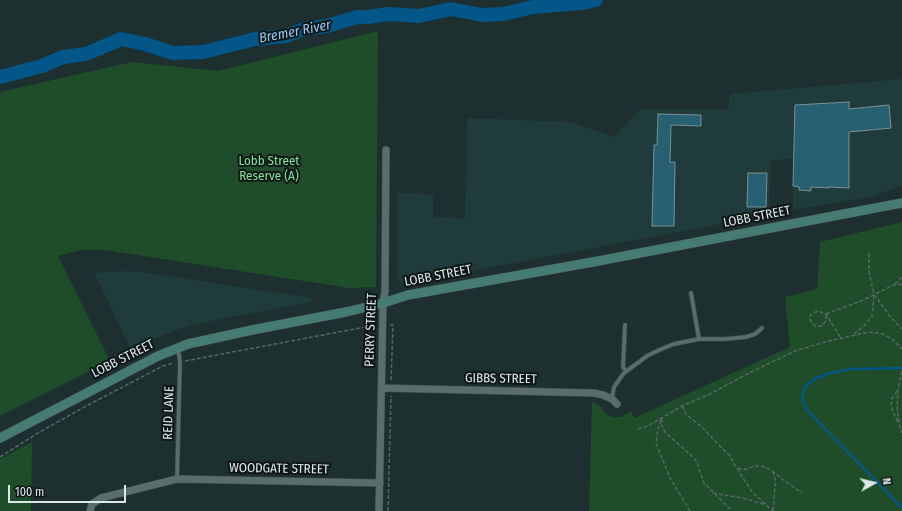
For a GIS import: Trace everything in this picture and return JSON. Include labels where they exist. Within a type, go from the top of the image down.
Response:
[{"type":"main road","name":"LOBB STREET","points":[[0,438],[158,356],[178,348],[214,338],[346,312],[408,295],[593,262],[902,203]]},
{"type":"street","name":"PERRY STREET","points":[[379,511],[383,303],[385,291],[386,150]]},
{"type":"street","name":"GIBBS STREET","points":[[382,388],[594,393],[603,395],[615,402]]},
{"type":"street","name":"WOODGATE STREET","points":[[90,511],[92,504],[102,498],[177,479],[380,483]]},
{"type":"lane","points":[[691,293],[699,339]]},
{"type":"lane","points":[[625,325],[623,367],[626,371]]},
{"type":"lane","points":[[615,402],[614,387],[626,371],[647,356],[674,344],[699,339],[742,338],[755,334],[762,328]]},
{"type":"lane","name":"REID LANE","points":[[177,479],[180,362],[178,348]]},
{"type":"path","points":[[853,336],[872,316],[874,294],[869,272],[869,253]]},
{"type":"path","points":[[894,285],[902,277]]},
{"type":"path","points":[[826,314],[861,301],[894,285],[902,284]]},
{"type":"path","points":[[874,294],[889,315],[902,329]]},
{"type":"path","points":[[826,314],[826,321],[821,326],[815,326],[810,320],[811,314],[818,311],[826,314],[840,338]]},
{"type":"path","points":[[388,511],[393,325]]},
{"type":"path","points":[[638,429],[648,426],[682,406],[710,394],[795,351],[840,338],[869,332],[883,334],[893,340],[902,349]]},
{"type":"path","points":[[900,428],[897,409],[898,389],[902,370]]},
{"type":"path","points":[[898,389],[892,399],[891,406],[902,432]]},
{"type":"path","points":[[682,406],[686,414],[703,428],[730,456],[752,492],[773,511],[775,475],[771,470]]},
{"type":"path","points":[[662,418],[662,426],[665,432],[694,458],[697,462],[704,483],[732,511]]},
{"type":"path","points":[[662,418],[658,429],[656,443],[670,478],[690,511]]},
{"type":"path","points":[[736,467],[743,470],[755,466],[762,466],[771,470],[802,493]]},
{"type":"path","points":[[714,493],[743,498],[767,506]]},
{"type":"shaded area","points":[[902,79],[902,186],[874,196],[793,210],[793,159],[771,160],[769,212],[723,222],[716,225],[402,284],[397,278],[397,193],[433,194],[433,217],[465,218],[467,118],[572,122],[614,137],[640,109],[728,109],[730,94]]},
{"type":"shaded area","points":[[121,271],[142,272],[312,298],[312,302],[195,324],[173,331],[131,349],[94,273]]},
{"type":"green space","name":"Lobb Street Reserve (A)","points":[[378,31],[376,287],[349,288],[105,250],[81,250],[58,256],[110,361],[0,416],[0,92],[132,62],[218,71]]},
{"type":"green space","points":[[902,222],[902,511],[589,511],[592,402],[598,404],[606,414],[613,417],[621,417],[631,411],[634,418],[790,347],[785,297],[817,289],[820,242]]},
{"type":"green space","points":[[32,442],[31,511],[0,511],[0,459]]},
{"type":"building","points":[[849,102],[849,109],[889,105],[891,128],[849,132],[849,188],[811,187],[811,191],[799,190],[799,187],[793,186],[795,105]]},
{"type":"building","points":[[658,114],[701,115],[701,126],[671,125],[670,162],[675,162],[674,226],[652,226],[654,145],[657,145]]},
{"type":"building","points":[[748,173],[767,173],[766,207],[747,207]]},
{"type":"waterway","name":"Bremer River","points":[[0,77],[42,66],[63,57],[86,54],[121,39],[145,44],[173,53],[203,52],[255,39],[286,36],[304,29],[327,26],[357,17],[389,14],[419,16],[451,9],[482,15],[503,14],[533,7],[582,3],[596,0]]},
{"type":"waterway","points":[[902,368],[852,369],[830,373],[814,379],[805,387],[802,399],[808,411],[902,508]]}]
